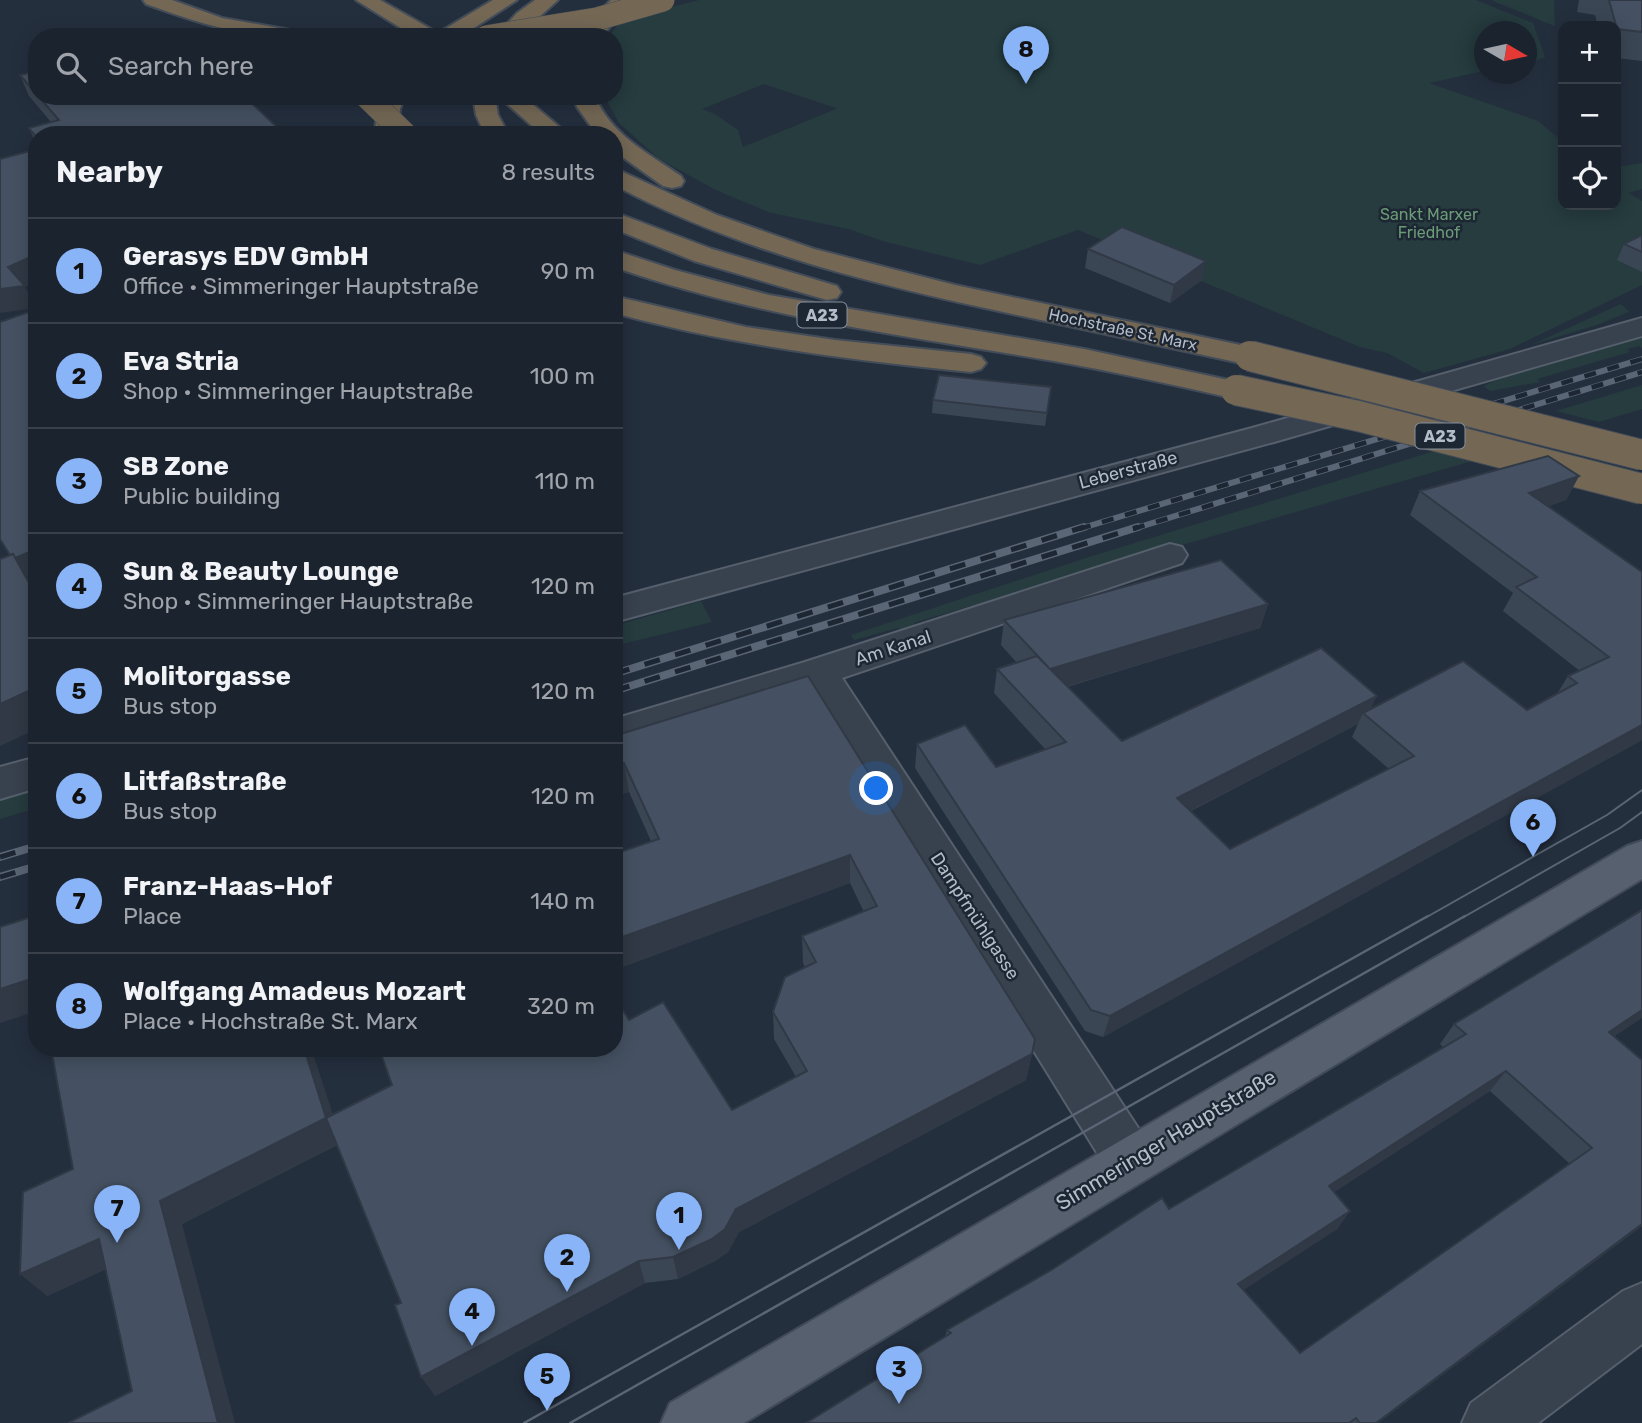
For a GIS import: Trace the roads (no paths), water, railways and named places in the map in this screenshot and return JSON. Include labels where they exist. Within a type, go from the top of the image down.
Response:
[{"type":"highway","points":[[153,0],[218,23],[247,28]]},
{"type":"highway","points":[[366,0],[414,28]]},
{"type":"highway","points":[[460,28],[507,0]]},
{"type":"highway","points":[[514,28],[548,0]]},
{"type":"highway","points":[[597,28],[623,0]]},
{"type":"highway","points":[[542,28],[597,19],[663,0]]},
{"type":"highway","points":[[258,8],[286,28]]},
{"type":"highway","points":[[375,105],[397,126]]},
{"type":"highway","points":[[387,126],[391,105]]},
{"type":"highway","points":[[485,105],[492,126]]},
{"type":"highway","points":[[520,105],[546,126]]},
{"type":"highway","points":[[587,105],[602,126]]},
{"type":"highway","points":[[623,147],[654,169],[707,198],[782,228],[876,258],[888,278]]},
{"type":"highway","name":"Hochstraße St. Marx","points":[[623,180],[676,208],[748,237],[825,262],[1337,377],[1642,455]]},
{"type":"highway","points":[[623,224],[676,246],[752,271],[913,313],[1035,349]]},
{"type":"highway","name":"Hochstraße St. Marx","points":[[623,261],[673,279],[796,310],[1035,349],[1158,373],[1358,416],[1642,489]]},
{"type":"highway","points":[[623,306],[713,329],[825,348],[1009,366],[1158,373]]},
{"type":"main road","name":"Simmeringer Hauptstraße","points":[[690,1423],[1642,858]]},
{"type":"street","name":"Leberstraße","points":[[623,608],[1263,435],[1642,327]]},
{"type":"street","name":"Am Kanal","points":[[623,731],[818,672],[1170,555]]},
{"type":"street","name":"Dampfmühlgasse","points":[[818,672],[1130,1160]]},
{"type":"street","points":[[0,782],[28,774]]},
{"type":"street","points":[[1491,1423],[1642,1310]]},
{"type":"tram line","points":[[1425,918],[1607,815],[1642,790]]},
{"type":"tram line","points":[[1462,918],[1620,828],[1642,812]]},
{"type":"tram line","points":[[524,1423],[1428,916]]},
{"type":"tram line","points":[[570,1423],[1465,916]]},
{"type":"railway","points":[[1079,529],[1642,359]]},
{"type":"railway","points":[[1133,529],[1642,372]]},
{"type":"railway","points":[[623,671],[1084,527]]},
{"type":"railway","points":[[623,688],[1138,527]]},
{"type":"railway","points":[[0,857],[28,849]]},
{"type":"railway","points":[[0,877],[28,869]]},
{"type":"place","name":"Wolfgang Amadeus Mozart","points":[[1026,84]]},
{"type":"place","name":"Litfaßstraße","points":[[1533,857]]},
{"type":"place","name":"Franz-Haas-Hof","points":[[117,1243]]},
{"type":"place","name":"Gerasys EDV GmbH","points":[[679,1250]]},
{"type":"place","name":"Eva Stria","points":[[567,1292]]},
{"type":"place","name":"Sun & Beauty Lounge","points":[[472,1346]]},
{"type":"place","name":"SB Zone","points":[[899,1404]]},
{"type":"place","name":"Molitorgasse","points":[[547,1411]]},
{"type":"park label","name":"Sankt Marxer Friedhof","points":[[1429,223]]}]
